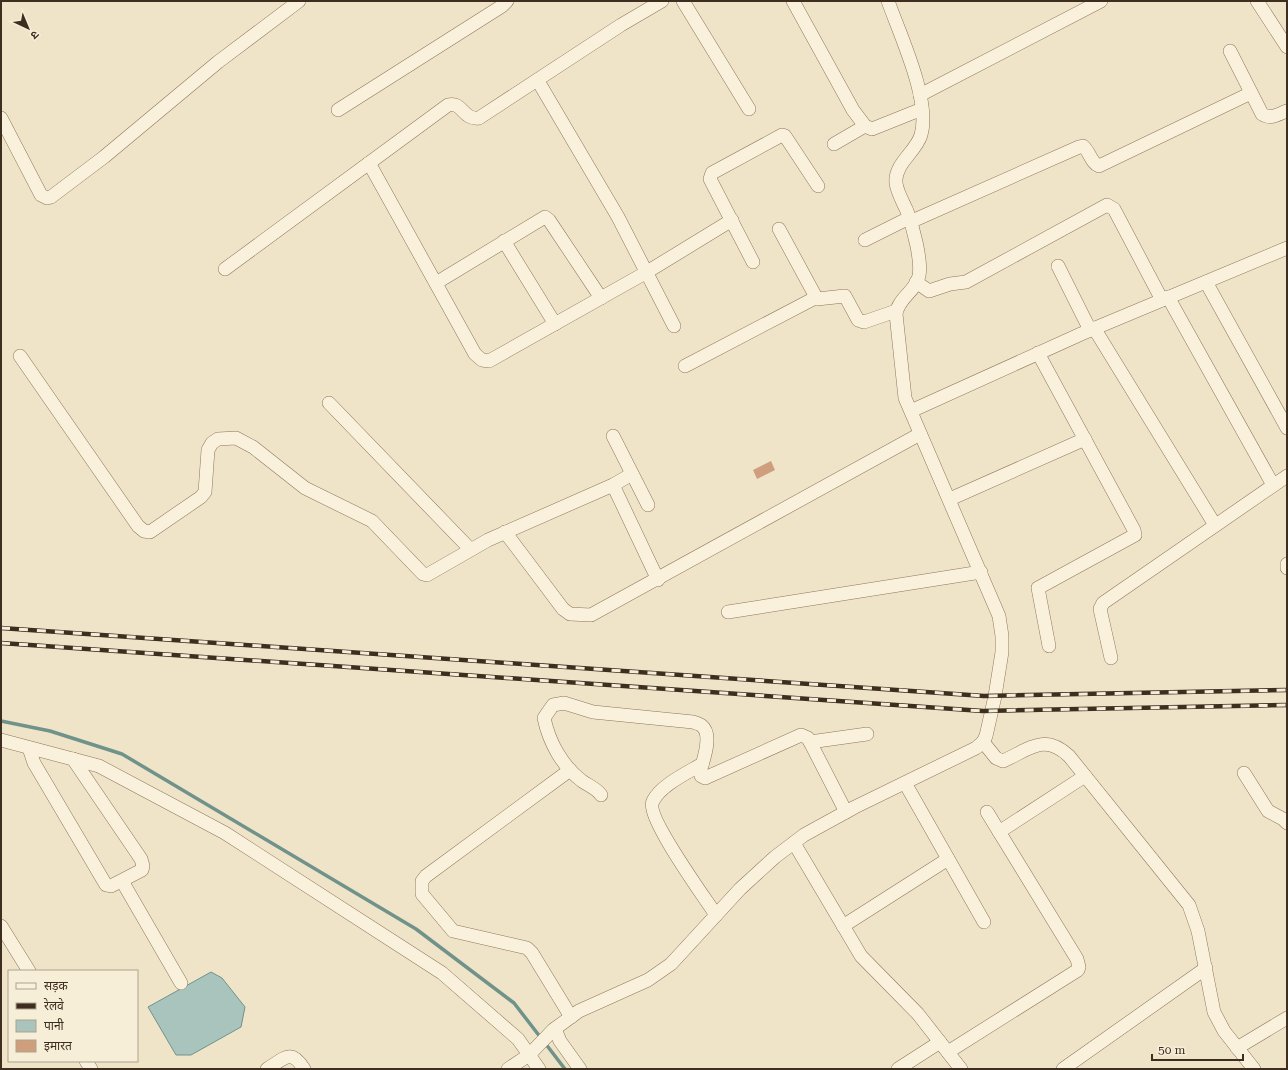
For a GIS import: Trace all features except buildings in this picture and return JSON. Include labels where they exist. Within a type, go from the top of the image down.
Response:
[{"type":"street","points":[[1,118],[42,194],[47,198],[51,197],[104,156],[218,62],[299,1]]},
{"type":"street","points":[[338,110],[502,6],[507,1]]},
{"type":"street","points":[[225,269],[448,105],[453,104],[458,106],[472,119],[479,118],[538,81],[621,25],[662,1]]},
{"type":"street","points":[[683,1],[749,109]]},
{"type":"street","points":[[792,1],[849,104],[865,126],[872,129],[922,109]]},
{"type":"street","points":[[508,1069],[533,1051],[554,1030],[571,1017],[659,973],[683,953],[740,889],[775,857],[794,843],[846,812],[966,753],[983,742],[995,696],[1002,636],[999,616],[950,500],[910,411],[904,392],[896,311],[901,300],[919,278],[920,268],[910,220],[897,185],[896,177],[899,168],[920,135],[923,120],[920,95],[888,1]]},
{"type":"street","points":[[920,95],[1101,1]]},
{"type":"street","points":[[1258,1],[1287,47]]},
{"type":"street","points":[[1230,51],[1262,114],[1267,117],[1287,111]]},
{"type":"street","points":[[538,81],[608,199],[674,326]]},
{"type":"street","points":[[865,240],[1083,146],[1095,164],[1099,166],[1251,93]]},
{"type":"street","points":[[834,144],[865,126]]},
{"type":"street","points":[[753,262],[710,176],[712,173],[779,135],[785,136],[818,186]]},
{"type":"street","points":[[369,163],[475,354],[482,360],[489,361],[647,272],[732,220]]},
{"type":"street","points":[[916,282],[929,291],[950,284],[966,282],[1107,205],[1114,209],[1273,486]]},
{"type":"street","points":[[436,283],[545,217],[549,220],[601,298]]},
{"type":"street","points":[[779,230],[815,298],[820,300],[845,296],[858,320],[864,322],[896,311]]},
{"type":"street","points":[[504,241],[555,324]]},
{"type":"street","points":[[910,411],[1092,329],[1287,248]]},
{"type":"street","points":[[1058,266],[1092,329],[1215,525]]},
{"type":"street","points":[[1206,282],[1287,428]]},
{"type":"street","points":[[685,366],[815,298]]},
{"type":"street","points":[[1038,353],[1134,530],[1135,535],[1038,588],[1049,646]]},
{"type":"street","points":[[20,356],[138,526],[144,531],[150,532],[201,498],[205,492],[208,450],[212,443],[218,438],[236,438],[252,447],[305,488],[372,521],[423,574],[427,575],[470,549],[505,532],[613,485],[632,474]]},
{"type":"street","points":[[329,403],[470,549]]},
{"type":"street","points":[[505,532],[563,609],[570,614],[581,616],[596,614],[920,434]]},
{"type":"street","points":[[613,436],[648,505]]},
{"type":"street","points":[[950,500],[1085,439]]},
{"type":"street","points":[[1111,658],[1100,609],[1103,603],[1287,476]]},
{"type":"street","points":[[613,485],[658,580]]},
{"type":"street","points":[[728,612],[981,572]]},
{"type":"street","points":[[601,795],[596,789],[582,781],[570,770],[559,756],[546,727],[544,718],[554,705],[564,703],[593,712],[693,722],[702,726],[705,730],[707,739],[701,776],[705,778],[804,735],[810,742],[846,812]]},
{"type":"street","points":[[810,742],[867,734]]},
{"type":"street","points":[[1,740],[99,766],[225,833],[442,973],[533,1051],[539,1069]]},
{"type":"street","points":[[983,742],[996,758],[1003,761],[1039,744],[1048,743],[1058,747],[1085,776],[1189,905],[1195,917],[1214,1012],[1219,1024],[1236,1048],[1254,1069]]},
{"type":"street","points":[[29,748],[34,763],[106,885],[111,886],[142,870],[143,866],[141,859],[73,759]]},
{"type":"street","points":[[702,764],[672,783],[653,800],[652,806],[666,839],[716,915]]},
{"type":"street","points":[[570,770],[426,876],[422,881],[421,888],[426,900],[453,931],[527,948],[532,953],[571,1017]]},
{"type":"street","points":[[1244,773],[1268,811],[1283,819],[1287,823]]},
{"type":"street","points":[[999,832],[1085,776]]},
{"type":"street","points":[[904,783],[984,922]]},
{"type":"street","points":[[898,1069],[944,1047],[1078,970],[1078,959],[987,812]]},
{"type":"street","points":[[794,843],[862,956],[905,1000],[961,1069]]},
{"type":"street","points":[[843,926],[948,859]]},
{"type":"street","points":[[122,881],[181,983]]},
{"type":"street","points":[[1,926],[28,970]]},
{"type":"street","points":[[1063,1069],[1206,968]]},
{"type":"street","points":[[1236,1048],[1287,1018]]},
{"type":"street","points":[[554,1030],[580,1069]]},
{"type":"street","points":[[267,1069],[284,1058],[293,1056],[297,1058],[304,1069]]},
{"type":"water","points":[[211,972],[222,978],[245,1007],[241,1027],[191,1055],[176,1055],[148,1007]]},
{"type":"waterway","points":[[1,721],[50,731],[122,754],[416,929],[514,1003],[541,1038]]},
{"type":"waterway","points":[[545,1043],[565,1069]]},
{"type":"railway","points":[[1,628],[984,696],[1287,690]]},
{"type":"railway","points":[[1,643],[983,711],[1287,705]]}]
